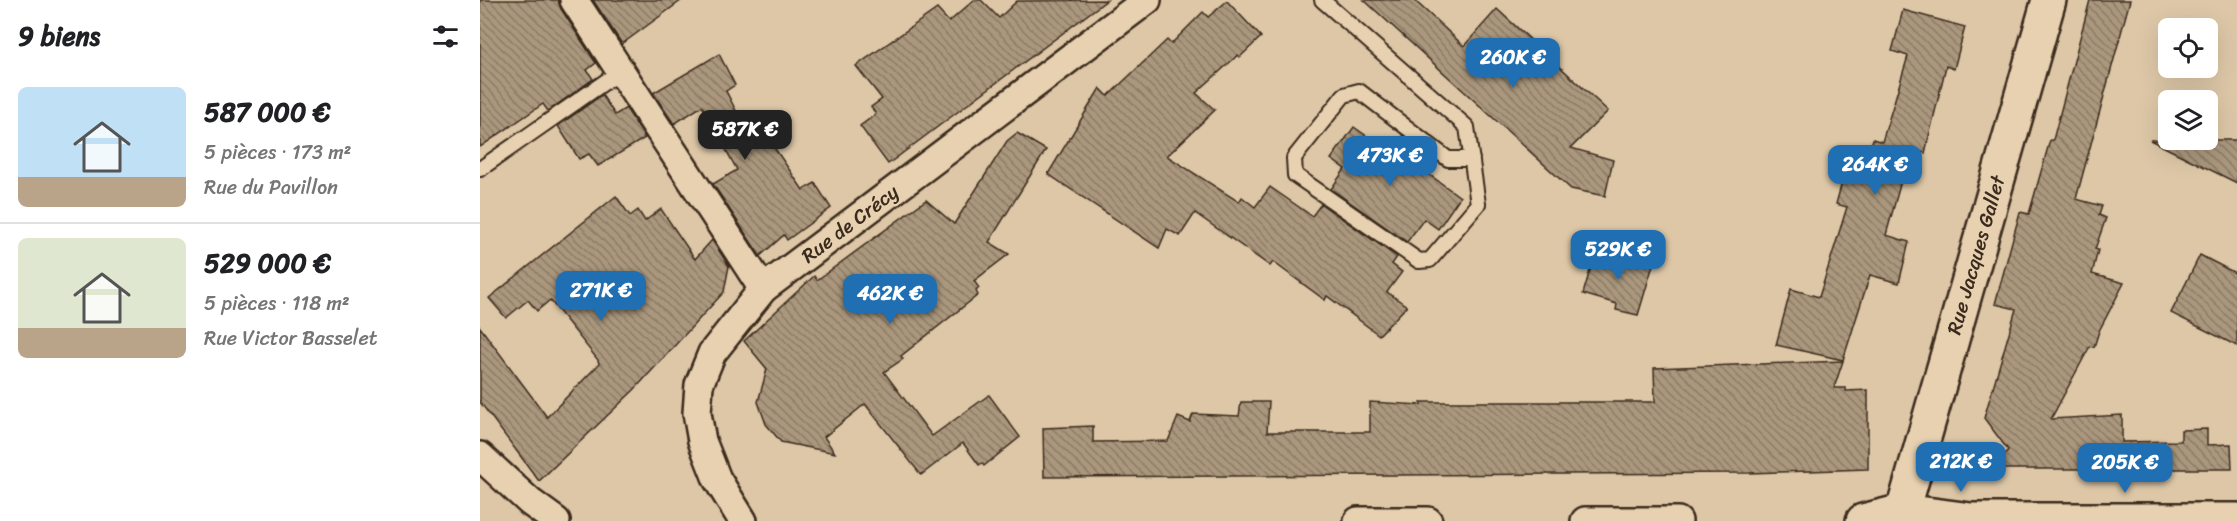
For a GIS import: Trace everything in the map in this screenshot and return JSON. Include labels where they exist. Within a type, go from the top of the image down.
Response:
[{"type":"main road","name":"Rue Jacques Gallet","points":[[1903,511],[2049,0]]},
{"type":"main road","points":[[1863,521],[1903,511],[1971,520],[2237,520]]},
{"type":"street","points":[[574,0],[764,289]]},
{"type":"street","name":"Rue de Crécy","points":[[743,521],[717,479],[702,441],[697,413],[699,385],[712,353],[764,289],[1147,0]]},
{"type":"street","points":[[480,456],[530,502],[556,521]]},
{"type":"street","points":[[1358,521],[1428,521]]},
{"type":"street","points":[[1585,521],[1678,521]]},
{"type":"lane","points":[[1322,0],[1467,127],[1472,159],[1478,204],[1430,260],[1419,261],[1295,176],[1294,158],[1344,94],[1359,91],[1448,159],[1472,159]]},
{"type":"lane","points":[[480,170],[622,70]]},
{"type":"building","points":[[480,0],[558,0],[561,9],[596,63],[587,70],[593,79],[548,111],[543,104],[480,147]]},
{"type":"building","points":[[593,0],[682,0],[622,44]]},
{"type":"building","points":[[974,0],[981,0],[999,18],[1017,1],[1107,0],[888,164],[860,126],[876,114],[871,107],[882,99],[856,66],[937,9],[949,22]]},
{"type":"building","points":[[1364,0],[1414,0],[1464,46],[1497,9],[1608,111],[1571,148],[1613,160],[1605,196],[1571,189]]},
{"type":"building","points":[[2090,0],[2130,0],[2076,199],[2102,206],[2099,215],[2106,218],[2095,249],[2098,250],[2092,274],[2124,283],[2099,331],[2094,347],[2090,346],[2051,419],[2122,415],[2122,442],[2181,441],[2181,430],[2207,429],[2207,445],[2231,444],[2232,469],[1995,469],[2008,450],[1984,418],[2016,309],[1995,304],[2020,212],[2029,214],[2050,140],[2053,140]]},
{"type":"building","points":[[1227,1],[1261,37],[1196,93],[1215,110],[1167,156],[1239,202],[1242,197],[1255,207],[1270,187],[1312,216],[1321,204],[1397,257],[1392,264],[1402,272],[1387,292],[1407,306],[1379,335],[1327,296],[1325,300],[1273,262],[1270,266],[1195,213],[1180,236],[1167,229],[1159,248],[1048,174],[1100,88],[1108,96],[1167,40],[1171,44],[1203,12],[1208,17]]},
{"type":"building","points":[[1903,10],[1965,27],[1954,69],[1946,66],[1925,153],[1910,149],[1886,235],[1909,242],[1899,283],[1870,275],[1843,360],[1776,345],[1791,289],[1819,297],[1847,207],[1836,204],[1850,153],[1867,158],[1873,139],[1882,142],[1908,56],[1892,51]]},
{"type":"building","points":[[719,54],[735,85],[726,91],[750,138],[763,131],[803,190],[815,183],[831,208],[787,240],[784,235],[760,256],[713,184],[737,170],[702,106],[674,124],[653,93]]},
{"type":"building","points":[[602,95],[615,115],[626,108],[645,138],[598,166],[589,154],[579,159],[558,126]]},
{"type":"building","points":[[1354,127],[1405,163],[1408,159],[1460,197],[1438,229],[1424,219],[1407,242],[1331,189],[1345,169],[1331,159]]},
{"type":"building","points":[[1017,133],[1046,150],[989,242],[1009,254],[974,281],[979,288],[976,291],[978,295],[901,356],[903,359],[884,372],[932,436],[989,395],[1020,437],[984,466],[982,463],[979,465],[963,443],[921,475],[865,404],[824,437],[835,453],[781,442],[766,424],[758,402],[767,369],[744,341],[814,276],[817,280],[926,200],[954,224],[1007,141]]},
{"type":"building","points":[[2218,140],[2237,140],[2237,183],[2170,150],[2218,150]]},
{"type":"building","points":[[616,196],[630,216],[638,210],[645,221],[661,209],[695,259],[712,240],[729,266],[724,292],[634,390],[539,481],[480,402],[480,327],[547,417],[599,364],[598,360],[550,300],[537,311],[528,300],[506,318],[489,298]]},
{"type":"building","points":[[1596,250],[1653,265],[1638,315],[1616,310],[1617,304],[1583,294]]},
{"type":"building","points":[[2200,255],[2237,274],[2237,346],[2171,313]]},
{"type":"building","points":[[1843,361],[1834,388],[1846,388],[1846,391],[1868,390],[1868,469],[1749,473],[1044,477],[1043,428],[1093,426],[1093,442],[1168,441],[1178,417],[1190,422],[1193,414],[1239,416],[1241,402],[1269,402],[1267,432],[1370,432],[1370,402],[1421,405],[1421,402],[1655,402],[1654,368]]}]
